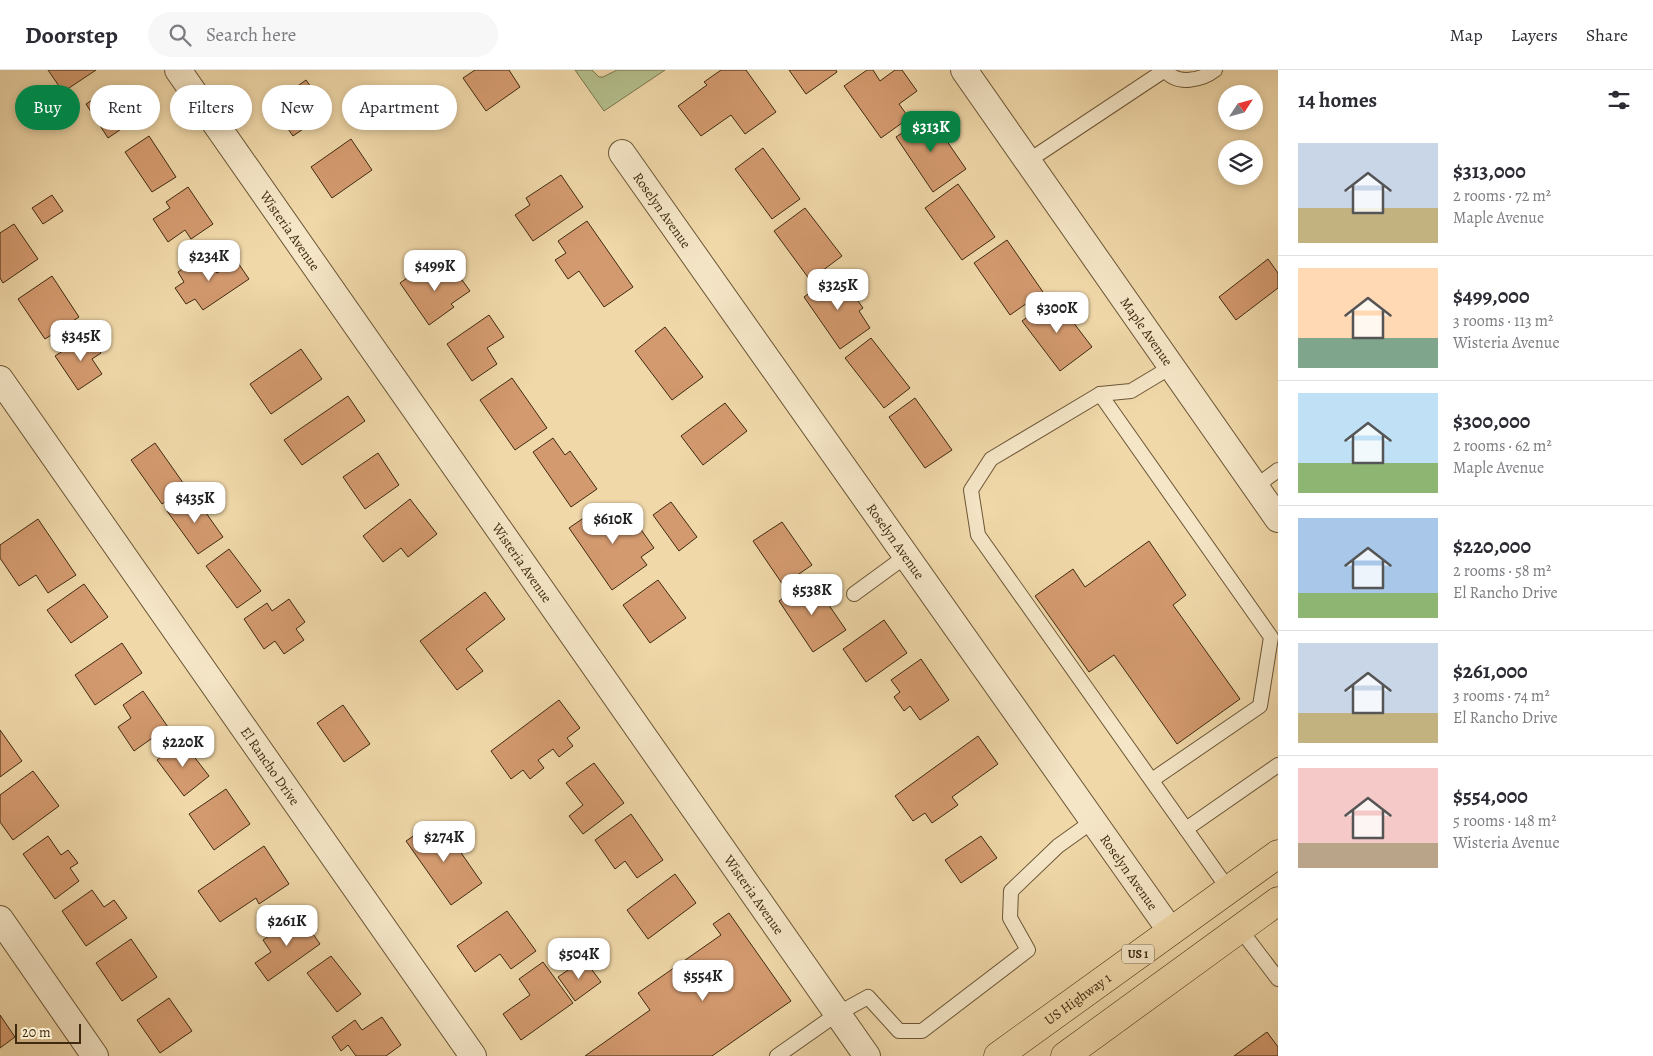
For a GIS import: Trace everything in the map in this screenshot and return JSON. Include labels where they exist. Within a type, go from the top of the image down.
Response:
[{"type":"main road","name":"US Highway 1","points":[[998,1056],[1170,930],[1278,854]]},
{"type":"main road","points":[[1065,1056],[1278,901]]},
{"type":"street","name":"Wisteria Avenue","points":[[178,70],[866,1056]]},
{"type":"street","name":"Maple Avenue","points":[[964,70],[1278,520]]},
{"type":"street","name":"Roselyn Avenue","points":[[622,153],[1170,930]]},
{"type":"street","name":"El Rancho Drive","points":[[0,379],[473,1056]]},
{"type":"street","points":[[0,919],[95,1056]]},
{"type":"lane","points":[[1028,161],[1165,70],[1169,75],[1186,80],[1206,77],[1215,70]]},
{"type":"lane","points":[[1171,367],[1132,391],[1100,394],[991,459],[971,490],[978,535],[1229,890]]},
{"type":"lane","points":[[1100,394],[1271,636],[1260,706],[1152,780]]},
{"type":"lane","points":[[1255,487],[1278,470]]},
{"type":"lane","points":[[854,594],[906,556]]},
{"type":"lane","points":[[1186,829],[1278,765]]},
{"type":"lane","points":[[776,1056],[837,1014],[868,997],[899,1031],[922,1031],[1028,950],[1010,918],[1012,891],[1058,846],[1093,821]]},
{"type":"lane","points":[[1240,929],[1278,979]]},
{"type":"green space","points":[[575,70],[592,70],[599,77],[603,77],[617,70],[665,70],[604,111]]},
{"type":"building","points":[[48,70],[96,70],[74,85],[58,85]]},
{"type":"building","points":[[475,70],[509,70],[520,87],[486,111],[463,78]]},
{"type":"building","points":[[721,70],[746,70],[776,112],[745,134],[731,115],[701,136],[678,106],[707,85],[704,82]]},
{"type":"building","points":[[789,70],[836,70],[837,72],[806,94]]},
{"type":"building","points":[[867,70],[873,70],[880,81],[895,70],[902,70],[917,91],[899,104],[909,118],[881,138],[844,86]]},
{"type":"building","points":[[306,80],[309,85],[299,85]]},
{"type":"building","points":[[90,101],[90,110],[86,104]]},
{"type":"building","points":[[929,115],[966,169],[933,192],[896,137]]},
{"type":"building","points":[[103,130],[120,130],[108,138]]},
{"type":"building","points":[[289,130],[302,130],[293,136]]},
{"type":"building","points":[[149,136],[176,177],[152,192],[125,152]]},
{"type":"building","points":[[351,139],[372,170],[332,198],[311,167]]},
{"type":"building","points":[[763,148],[800,199],[772,219],[735,169]]},
{"type":"building","points":[[561,175],[583,207],[533,241],[515,215],[530,205],[526,198]]},
{"type":"building","points":[[958,184],[995,237],[962,260],[925,208]]},
{"type":"building","points":[[188,187],[213,224],[191,239],[185,230],[168,242],[153,219],[170,208],[166,202]]},
{"type":"building","points":[[52,195],[63,211],[43,224],[32,208]]},
{"type":"building","points":[[805,208],[842,256],[810,280],[774,231]]},
{"type":"building","points":[[587,221],[633,287],[604,307],[579,271],[568,279],[555,260],[566,253],[558,241]]},
{"type":"building","points":[[14,224],[38,259],[3,283],[0,278],[0,233]]},
{"type":"building","points":[[1007,240],[1043,292],[1010,315],[974,263]]},
{"type":"building","points":[[204,254],[217,273],[236,260],[249,279],[203,310],[195,299],[186,304],[175,288],[184,282],[178,272]]},
{"type":"building","points":[[1268,259],[1278,273],[1278,288],[1236,320],[1219,297]]},
{"type":"building","points":[[424,266],[433,279],[452,266],[470,291],[451,304],[454,307],[429,325],[400,283]]},
{"type":"building","points":[[838,273],[863,308],[859,311],[870,328],[840,349],[804,297]]},
{"type":"building","points":[[52,276],[79,317],[45,339],[18,299]]},
{"type":"building","points":[[1054,297],[1092,347],[1060,371],[1022,321]]},
{"type":"building","points":[[489,315],[504,337],[487,348],[497,364],[472,381],[447,344]]},
{"type":"building","points":[[665,327],[703,377],[672,400],[635,351]]},
{"type":"building","points":[[89,334],[101,353],[92,359],[102,374],[78,390],[55,356]]},
{"type":"building","points":[[871,338],[910,388],[884,408],[845,358]]},
{"type":"building","points":[[301,349],[322,379],[271,414],[250,384]]},
{"type":"building","points":[[512,378],[547,428],[515,450],[480,400]]},
{"type":"building","points":[[348,396],[365,421],[302,465],[284,440]]},
{"type":"building","points":[[915,398],[952,450],[925,468],[889,417]]},
{"type":"building","points":[[725,403],[747,431],[703,465],[681,436]]},
{"type":"building","points":[[553,438],[565,455],[570,451],[597,489],[571,507],[533,452]]},
{"type":"building","points":[[155,443],[186,487],[162,504],[131,460]]},
{"type":"building","points":[[378,453],[399,485],[365,509],[343,477]]},
{"type":"building","points":[[192,493],[223,537],[198,554],[167,511]]},
{"type":"building","points":[[410,499],[437,534],[408,557],[401,548],[383,562],[363,536]]},
{"type":"building","points":[[671,502],[697,537],[679,551],[653,515]]},
{"type":"building","points":[[604,504],[617,523],[630,514],[654,548],[641,557],[647,565],[612,590],[569,528]]},
{"type":"building","points":[[38,519],[76,575],[48,593],[36,575],[19,586],[0,558],[0,545]]},
{"type":"building","points":[[782,522],[812,565],[783,585],[753,541]]},
{"type":"building","points":[[1149,541],[1186,595],[1173,605],[1240,699],[1177,744],[1114,655],[1089,672],[1035,596],[1073,569],[1085,587]]},
{"type":"building","points":[[229,549],[261,591],[237,608],[206,566]]},
{"type":"building","points":[[811,579],[846,630],[813,652],[779,601]]},
{"type":"building","points":[[658,580],[686,618],[650,643],[623,605]]},
{"type":"building","points":[[84,584],[108,617],[71,643],[47,610]]},
{"type":"building","points":[[485,592],[505,619],[466,649],[483,671],[457,690],[420,641]]},
{"type":"building","points":[[289,599],[305,622],[296,629],[304,640],[284,654],[275,641],[264,649],[244,619],[267,603],[272,611]]},
{"type":"building","points":[[884,620],[907,653],[866,682],[843,649]]},
{"type":"building","points":[[122,643],[142,673],[95,705],[75,675]]},
{"type":"building","points":[[921,659],[949,700],[920,720],[910,706],[904,711],[894,697],[900,692],[891,680]]},
{"type":"building","points":[[143,691],[168,727],[134,751],[118,727],[131,718],[123,705]]},
{"type":"building","points":[[559,700],[580,728],[567,738],[573,746],[559,757],[553,749],[538,760],[544,768],[530,779],[523,770],[511,779],[491,751]]},
{"type":"building","points":[[343,705],[370,744],[344,762],[317,723]]},
{"type":"building","points":[[0,730],[22,761],[0,777]]},
{"type":"building","points":[[978,736],[998,764],[952,797],[958,805],[932,823],[925,813],[913,821],[895,796]]},
{"type":"building","points":[[182,741],[209,776],[184,796],[157,760]]},
{"type":"building","points":[[594,763],[624,803],[583,834],[569,816],[583,805],[566,783]]},
{"type":"building","points":[[33,771],[59,806],[13,840],[0,822],[0,795]]},
{"type":"building","points":[[226,789],[250,824],[214,850],[189,814]]},
{"type":"building","points":[[631,814],[663,860],[637,878],[625,861],[615,869],[595,840]]},
{"type":"building","points":[[434,822],[444,837],[448,834],[482,883],[451,905],[406,841]]},
{"type":"building","points":[[48,836],[61,855],[68,850],[78,863],[70,868],[79,881],[55,899],[23,854]]},
{"type":"building","points":[[981,836],[997,858],[961,883],[945,860]]},
{"type":"building","points":[[264,846],[289,884],[259,904],[256,898],[220,922],[198,891]]},
{"type":"building","points":[[675,874],[696,903],[648,939],[627,910]]},
{"type":"building","points":[[92,890],[104,907],[114,900],[127,918],[86,946],[62,911]]},
{"type":"building","points":[[507,911],[536,951],[511,969],[500,954],[475,972],[457,946]]},
{"type":"building","points":[[729,913],[791,1001],[712,1056],[585,1056],[650,1010],[638,993],[721,935],[713,924]]},
{"type":"building","points":[[300,915],[320,944],[268,981],[255,963],[271,952],[263,940]]},
{"type":"building","points":[[131,939],[157,977],[122,1001],[96,963]]},
{"type":"building","points":[[331,956],[361,994],[337,1012],[307,973]]},
{"type":"building","points":[[584,959],[601,982],[575,1001],[558,977]]},
{"type":"building","points":[[543,962],[573,1003],[521,1040],[503,1014],[530,995],[519,979]]},
{"type":"building","points":[[169,998],[192,1031],[160,1053],[137,1020]]},
{"type":"building","points":[[0,1015],[15,1037],[0,1048]]},
{"type":"building","points":[[382,1017],[401,1045],[386,1056],[356,1056],[348,1045],[341,1051],[332,1037],[355,1020],[362,1030]]},
{"type":"building","points":[[1267,1032],[1278,1047],[1278,1056],[1234,1056]]}]
